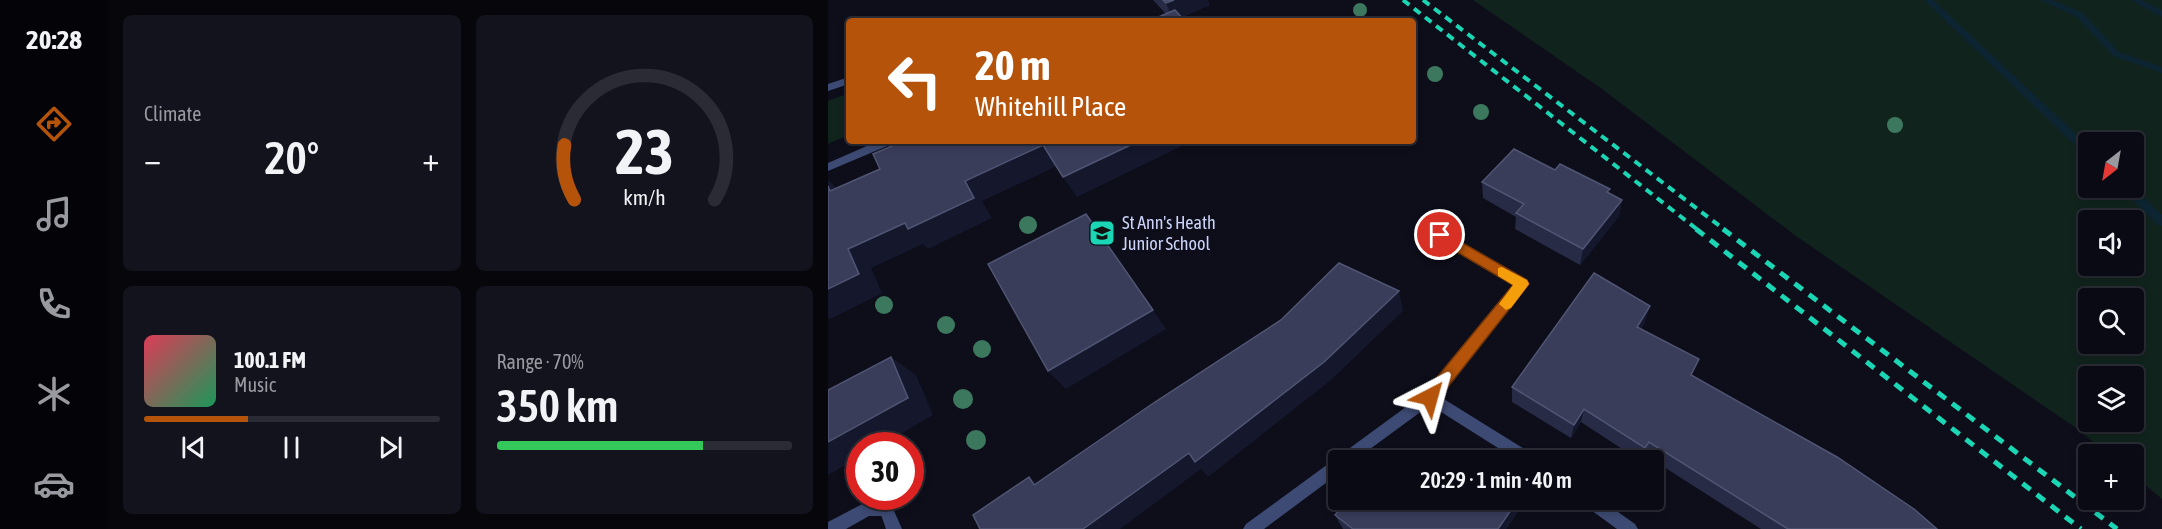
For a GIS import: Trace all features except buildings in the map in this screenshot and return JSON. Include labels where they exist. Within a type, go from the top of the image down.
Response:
[{"type":"street","points":[[828,88],[846,81]]},
{"type":"street","points":[[828,167],[881,144]]},
{"type":"street","points":[[1358,450],[1430,397],[1522,284],[1440,235]]},
{"type":"street","points":[[1430,397],[1513,450]]},
{"type":"street","points":[[1251,529],[1328,472]]},
{"type":"street","points":[[831,529],[868,508],[886,509],[894,529]]},
{"type":"street","points":[[1602,510],[1630,529]]},
{"type":"green space","points":[[1473,0],[2162,0],[2162,499],[2144,484],[2144,444],[2096,444],[2081,432],[2144,432],[2144,366],[2078,366],[2078,430],[1796,236],[1602,89]]},
{"type":"green space","points":[[846,94],[846,136],[828,144],[828,101]]},
{"type":"waterway","points":[[1928,0],[2078,142]]},
{"type":"waterway","points":[[2044,0],[2080,15],[2116,54],[2162,70]]},
{"type":"waterway","points":[[2135,0],[2162,14]]},
{"type":"waterway","points":[[2137,198],[2162,222]]},
{"type":"railway","points":[[1403,0],[1698,230]]},
{"type":"railway","points":[[1423,0],[1725,230]]},
{"type":"railway","points":[[1696,229],[2081,529]]},
{"type":"railway","points":[[1723,229],[2117,529]]},
{"type":"slow traffic","points":[[1502,272],[1522,284],[1506,304]]},
{"type":"place","name":"St Ann's Heath Junior School","points":[[1102,233]]},
{"type":"route","points":[[1430,397],[1522,284],[1440,235]]}]
